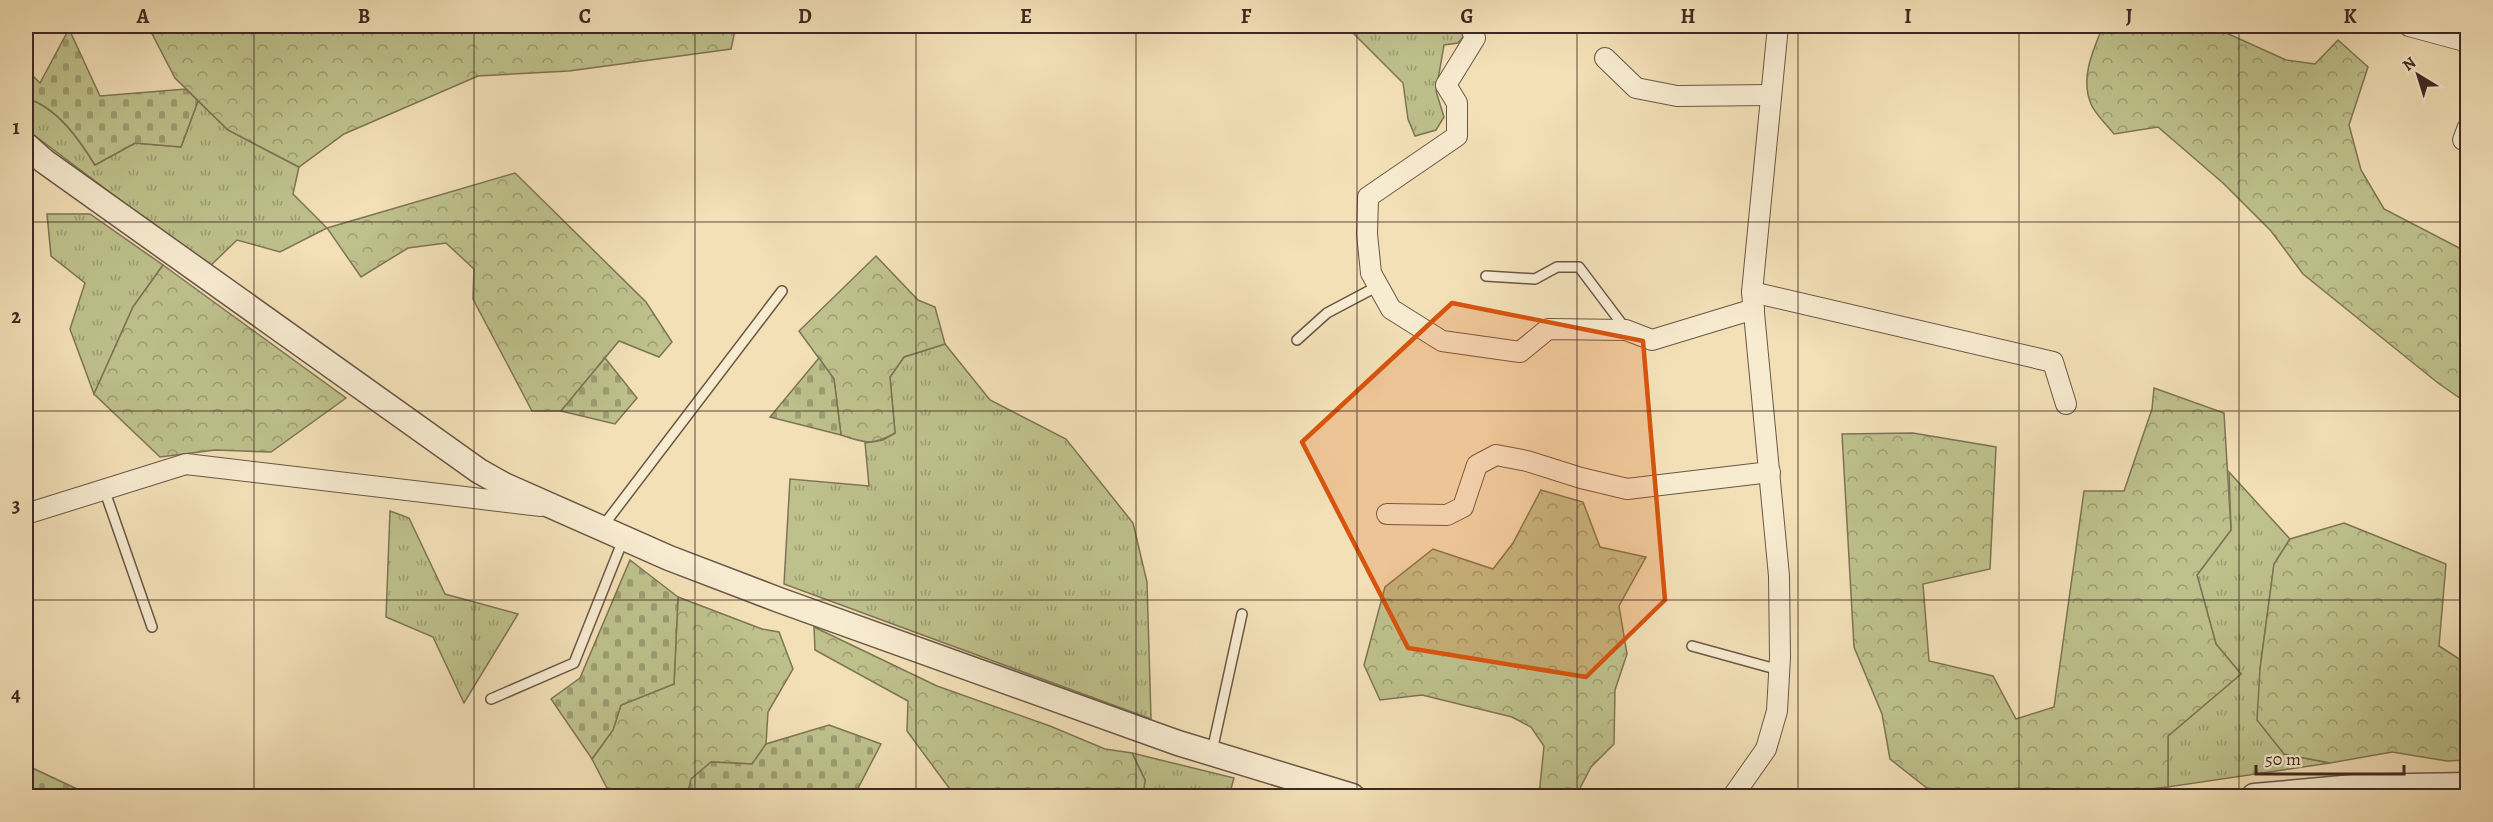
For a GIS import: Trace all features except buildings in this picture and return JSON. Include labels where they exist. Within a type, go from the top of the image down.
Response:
[{"type":"street","points":[[1470,26],[1475,38],[1446,85],[1457,103],[1457,136],[1368,197],[1367,234],[1371,273],[1391,309],[1442,341],[1520,352],[1548,329],[1626,330],[1652,340],[1753,301],[2053,362],[2066,404]]},
{"type":"street","points":[[1733,796],[1766,749],[1777,711],[1779,576],[1753,301],[1778,26]]},
{"type":"street","points":[[2409,26],[2468,42]]},
{"type":"street","points":[[1605,58],[1636,88],[1677,96],[1771,95]]},
{"type":"street","points":[[26,146],[479,471],[504,485],[624,538],[789,604],[1212,753],[1352,796]]},
{"type":"street","points":[[1387,514],[1447,515],[1463,507],[1477,465],[1496,455],[1527,460],[1581,478],[1628,489],[1770,472]]},
{"type":"street","points":[[26,514],[186,464],[555,508]]},
{"type":"street","points":[[2254,796],[2354,788],[2468,785]]},
{"type":"lane","points":[[1486,276],[1535,279],[1557,267],[1579,267],[1626,330]]},
{"type":"lane","points":[[1297,339],[1327,313],[1378,286]]},
{"type":"lane","points":[[601,528],[782,291]]},
{"type":"lane","points":[[104,489],[152,627]]},
{"type":"lane","points":[[491,699],[574,663],[624,538]]},
{"type":"lane","points":[[1212,753],[1242,614]]},
{"type":"lane","points":[[1692,646],[1779,670]]},
{"type":"highlighted area","points":[[1452,303],[1643,341],[1665,600],[1586,677],[1408,648],[1302,442]]},
{"type":"green space","points":[[148,26],[736,26],[731,49],[569,71],[478,76],[344,134],[299,167],[228,130],[175,78]]},
{"type":"green space","points":[[1346,26],[1472,26],[1458,43],[1444,45],[1436,91],[1444,117],[1436,130],[1415,136],[1408,119],[1403,83]]},
{"type":"green space","points":[[2103,26],[2185,26],[2196,33],[2201,26],[2211,26],[2286,60],[2315,64],[2338,40],[2368,67],[2349,125],[2361,170],[2384,209],[2467,252],[2467,403],[2438,383],[2303,274],[2271,231],[2223,183],[2158,127],[2114,134],[2098,116],[2088,94],[2089,64]]},
{"type":"green space","points":[[69,29],[100,96],[186,89],[198,101],[181,147],[135,143],[95,165],[82,145],[57,116],[37,102],[26,98],[26,69],[40,83]]},
{"type":"green space","points":[[26,98],[37,102],[57,116],[82,145],[95,165],[135,143],[181,147],[198,101],[228,130],[299,167],[293,194],[327,228],[280,252],[237,240],[209,267],[26,129]]},
{"type":"green space","points":[[515,173],[646,302],[672,342],[659,357],[619,341],[561,411],[532,411],[473,299],[474,269],[446,243],[408,248],[361,277],[327,228]]},
{"type":"green space","points":[[47,214],[90,214],[163,265],[133,307],[94,394],[70,329],[85,283],[51,256]]},
{"type":"green space","points":[[876,256],[918,300],[935,307],[945,344],[904,357],[890,377],[895,433],[881,440],[868,442],[841,435],[834,379],[799,331]]},
{"type":"green space","points":[[163,265],[346,398],[271,452],[215,450],[160,457],[94,394],[133,307]]},
{"type":"green space","points":[[945,344],[990,400],[1066,439],[1133,523],[1147,582],[1151,719],[784,584],[790,479],[869,486],[865,443],[883,440],[895,433],[890,377],[904,357]]},
{"type":"green space","points":[[605,358],[637,398],[615,424],[561,411]]},
{"type":"green space","points":[[819,358],[834,379],[841,435],[770,417]]},
{"type":"green space","points":[[2154,388],[2224,413],[2231,530],[2197,575],[2216,644],[2241,674],[2168,736],[2168,787],[2086,796],[1937,796],[1890,759],[1882,714],[1854,647],[1842,434],[1913,433],[1996,447],[1990,569],[1923,584],[1929,661],[1993,676],[2016,719],[2054,707],[2084,491],[2124,491],[2152,409]]},
{"type":"green space","points":[[2229,472],[2290,539],[2274,564],[2260,669],[2284,754],[2330,763],[2168,787],[2168,736],[2241,674],[2216,644],[2197,575],[2231,530]]},
{"type":"green space","points":[[1541,490],[1583,502],[1600,547],[1646,557],[1619,606],[1627,654],[1615,690],[1614,744],[1591,767],[1576,796],[1539,796],[1544,746],[1531,727],[1512,717],[1422,695],[1380,700],[1364,665],[1385,587],[1433,549],[1493,569],[1513,543]]},
{"type":"green space","points":[[390,511],[409,518],[445,594],[518,614],[464,703],[433,637],[386,617]]},
{"type":"green space","points":[[2344,523],[2446,564],[2439,646],[2467,664],[2467,760],[2447,761],[2392,752],[2330,763],[2284,754],[2257,720],[2260,669],[2274,564],[2290,539]]},
{"type":"green space","points":[[630,560],[678,597],[674,684],[621,705],[613,730],[592,759],[551,699],[580,678]]},
{"type":"green space","points":[[678,597],[762,629],[779,632],[793,669],[768,712],[766,744],[753,764],[711,762],[692,779],[687,796],[611,796],[592,759],[613,730],[621,705],[674,684]]},
{"type":"green space","points":[[814,627],[937,686],[1050,726],[1105,749],[1132,753],[1145,780],[1143,796],[955,796],[907,731],[908,701],[815,650]]},
{"type":"green space","points":[[829,725],[881,744],[854,796],[687,796],[691,779],[711,762],[752,764],[766,744]]},
{"type":"green space","points":[[1132,753],[1234,778],[1229,796],[1143,796],[1145,780]]},
{"type":"green space","points":[[26,765],[92,796],[26,796]]}]
